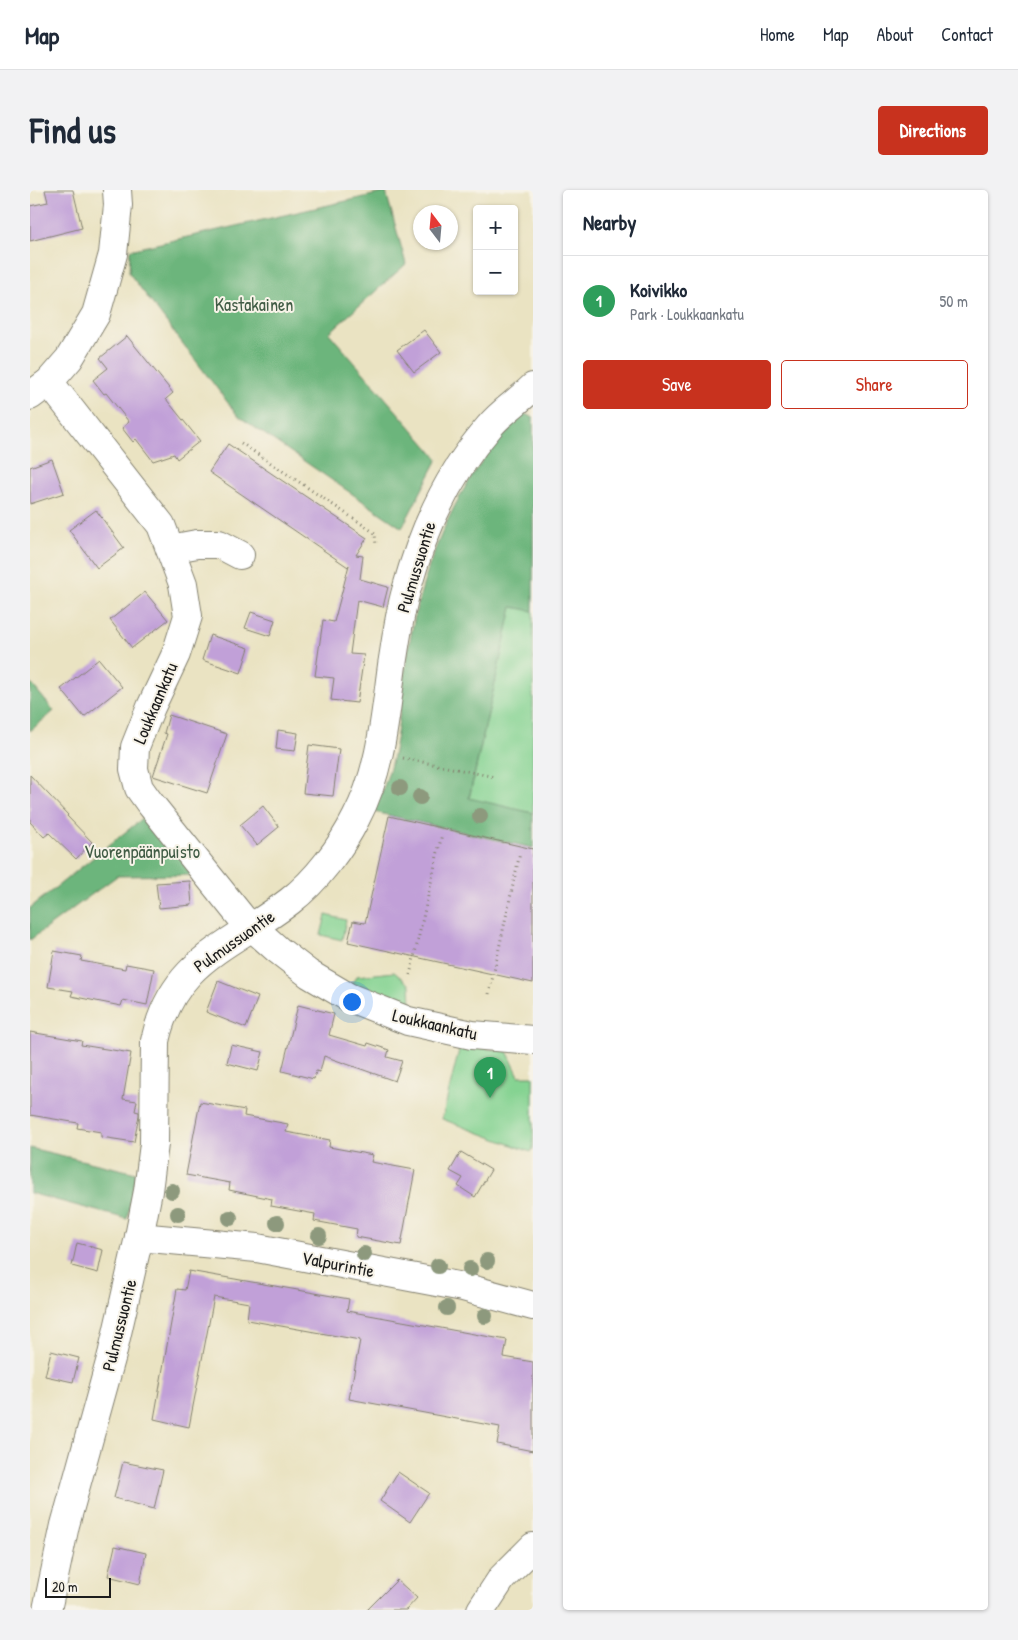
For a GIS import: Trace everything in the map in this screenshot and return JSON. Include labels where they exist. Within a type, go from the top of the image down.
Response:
[{"type":"street","points":[[40,389],[69,359],[96,314],[113,254],[118,205],[117,190]]},
{"type":"street","name":"Pulmussuontie","points":[[48,1610],[65,1526],[112,1355],[140,1237],[154,1144],[155,1042],[158,1026],[173,993],[185,976],[209,955],[291,901],[337,851],[357,818],[372,782],[378,756],[405,592],[433,513],[461,463],[490,426],[533,387]]},
{"type":"street","name":"Loukkaankatu","points":[[40,389],[162,525],[183,584],[188,616],[176,654],[135,747],[134,769],[139,788],[149,802],[242,918],[309,974],[348,997],[408,1022],[472,1035],[533,1040]]},
{"type":"street","points":[[170,549],[197,544],[220,544],[240,555]]},
{"type":"street","name":"Valpurintie","points":[[140,1237],[257,1248],[463,1288],[533,1306]]},
{"type":"street","points":[[481,1610],[502,1578],[533,1547]]},
{"type":"path","points":[[241,442],[375,533],[376,546]]},
{"type":"path","points":[[378,756],[398,757],[495,777]]},
{"type":"path","points":[[410,975],[442,834]]},
{"type":"path","points":[[489,994],[520,853]]},
{"type":"green space","name":"Kastakainen","points":[[386,192],[406,264],[329,333],[438,459],[402,528],[238,416],[129,273],[130,250]]},
{"type":"green space","points":[[521,413],[533,417],[533,611],[512,607],[469,798],[533,813],[533,848],[374,812],[386,782],[392,759],[416,613],[435,551],[447,521],[479,464]]},
{"type":"green space","points":[[512,606],[533,611],[533,813],[469,799]]},
{"type":"green space","points":[[30,682],[54,711],[30,731]]},
{"type":"green space","name":"Vuorenpäänpuisto","points":[[148,814],[194,875],[117,876],[30,940],[30,908]]},
{"type":"green space","points":[[326,915],[346,920],[342,940],[321,935]]},
{"type":"green space","points":[[394,972],[410,985],[411,1005],[409,1010],[350,985],[357,976]]},
{"type":"green space","points":[[460,1046],[507,1051],[519,1076],[533,1076],[533,1148],[531,1152],[442,1119]]},
{"type":"green space","points":[[30,1148],[136,1173],[127,1219],[30,1193]]},
{"type":"building","points":[[45,190],[73,190],[82,228],[30,241],[30,206],[48,202]]},
{"type":"building","points":[[424,330],[441,352],[414,372],[397,350]]},
{"type":"building","points":[[127,336],[173,393],[166,399],[200,441],[177,459],[174,454],[153,461],[136,439],[133,442],[122,428],[129,422],[93,380],[108,368],[100,358]]},
{"type":"building","points":[[228,444],[367,538],[356,555],[363,556],[360,579],[388,587],[383,607],[357,600],[350,654],[364,655],[357,703],[331,700],[334,678],[315,676],[323,620],[334,622],[349,565],[348,567],[209,472]]},
{"type":"building","points":[[52,459],[64,493],[30,504],[30,467]]},
{"type":"building","points":[[96,510],[124,548],[97,568],[69,530]]},
{"type":"building","points":[[145,592],[168,620],[132,648],[110,620]]},
{"type":"building","points":[[251,612],[275,620],[270,636],[245,628]]},
{"type":"building","points":[[210,635],[249,648],[241,673],[202,660]]},
{"type":"building","points":[[99,659],[122,687],[84,717],[61,689]]},
{"type":"building","points":[[169,715],[227,734],[207,793],[153,776],[167,734],[164,733]]},
{"type":"building","points":[[278,730],[298,733],[295,751],[276,749]]},
{"type":"building","points":[[309,745],[339,749],[333,796],[303,793]]},
{"type":"building","points":[[30,775],[92,842],[76,859],[49,833],[44,837],[30,822]]},
{"type":"building","points":[[263,806],[279,827],[257,845],[240,825]]},
{"type":"building","points":[[389,816],[533,849],[533,983],[348,942],[353,921],[365,923]]},
{"type":"building","points":[[190,881],[192,905],[159,908],[156,883]]},
{"type":"building","points":[[54,951],[82,956],[81,961],[125,969],[126,964],[154,969],[147,1005],[123,1000],[121,1006],[71,996],[73,991],[48,987]]},
{"type":"building","points":[[218,981],[258,997],[246,1028],[206,1012]]},
{"type":"building","points":[[298,1005],[334,1014],[329,1035],[367,1046],[368,1043],[389,1050],[387,1057],[402,1061],[395,1081],[324,1056],[320,1072],[316,1071],[314,1079],[282,1071]]},
{"type":"building","points":[[30,1032],[82,1041],[81,1045],[131,1053],[123,1099],[137,1101],[135,1111],[139,1112],[139,1115],[134,1142],[101,1137],[101,1132],[77,1128],[78,1123],[30,1115]]},
{"type":"building","points":[[231,1045],[263,1052],[258,1071],[227,1063]]},
{"type":"building","points":[[200,1102],[245,1110],[244,1116],[288,1124],[286,1132],[330,1140],[329,1147],[373,1155],[371,1162],[415,1170],[401,1245],[356,1237],[357,1229],[314,1221],[315,1214],[271,1206],[272,1199],[229,1190],[230,1183],[186,1175]]},
{"type":"building","points":[[461,1152],[491,1170],[475,1197],[458,1186],[463,1178],[450,1171]]},
{"type":"building","points":[[77,1243],[103,1250],[98,1273],[72,1266]]},
{"type":"building","points":[[189,1271],[349,1299],[347,1311],[507,1340],[504,1357],[533,1362],[533,1451],[497,1444],[500,1427],[349,1399],[360,1340],[247,1320],[249,1303],[214,1297],[189,1427],[154,1419],[177,1289],[185,1290]]},
{"type":"building","points":[[51,1351],[79,1358],[73,1382],[45,1376]]},
{"type":"building","points":[[123,1462],[163,1470],[154,1509],[114,1498]]},
{"type":"building","points":[[398,1472],[429,1493],[410,1522],[380,1501]]},
{"type":"building","points":[[115,1546],[146,1553],[140,1584],[108,1576]]},
{"type":"building","points":[[397,1580],[417,1598],[406,1610],[367,1610]]},
{"type":"place","name":"Koivikko","points":[[490,1098]]}]
